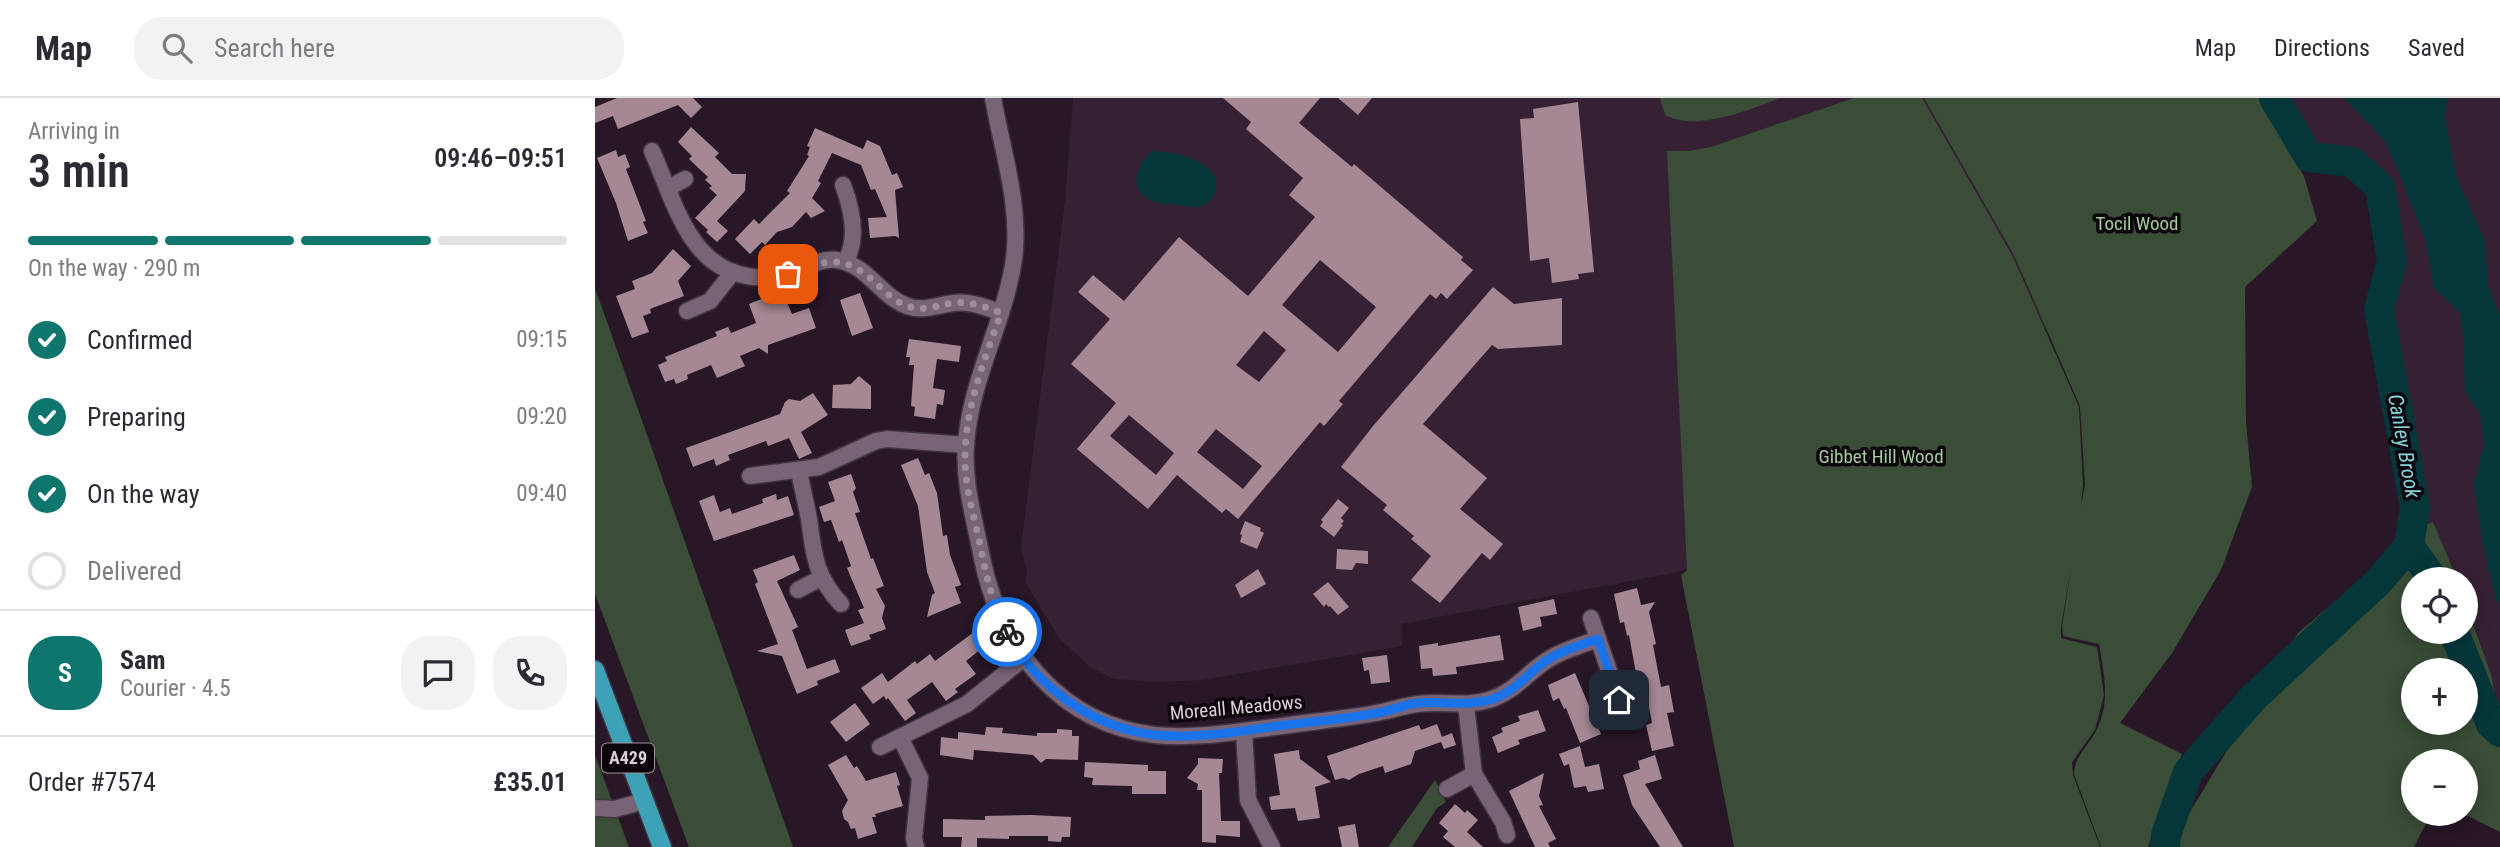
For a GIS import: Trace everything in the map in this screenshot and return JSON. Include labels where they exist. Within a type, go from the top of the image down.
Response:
[{"type":"main road","name":"A429","points":[[595,670],[662,847]]},
{"type":"street","name":"Moreall Meadows","points":[[993,98],[1013,195],[1016,237],[1011,274],[1001,313],[982,367],[971,411],[966,445],[966,475],[987,581],[1000,618],[1024,658],[1046,682],[1075,706],[1131,730],[1181,736],[1244,731],[1379,713],[1419,703],[1466,705],[1502,695],[1514,689],[1541,664],[1598,639]]},
{"type":"street","points":[[652,151],[682,224],[694,244],[706,256],[733,272],[774,277],[823,261],[845,262],[865,273],[895,300],[907,306],[925,309],[968,303],[1001,313]]},
{"type":"street","points":[[668,188],[685,179]]},
{"type":"street","points":[[843,185],[850,204],[853,235],[851,252],[845,262]]},
{"type":"street","points":[[687,311],[710,301],[733,272]]},
{"type":"street","points":[[750,476],[799,471],[830,463],[866,445],[887,439],[966,445]]},
{"type":"street","points":[[799,471],[811,543],[821,578],[841,604]]},
{"type":"street","points":[[798,590],[821,578]]},
{"type":"street","points":[[1591,618],[1619,700]]},
{"type":"street","points":[[880,747],[967,704],[1024,658]]},
{"type":"street","points":[[1466,705],[1474,774],[1503,822],[1507,835]]},
{"type":"street","points":[[1244,731],[1248,800],[1272,847]]},
{"type":"street","points":[[900,737],[920,778],[914,838],[916,847]]},
{"type":"street","points":[[1447,789],[1474,774]]},
{"type":"street","points":[[595,808],[615,809],[644,801]]},
{"type":"shaded area","points":[[1073,98],[2500,98],[2500,712],[2490,701],[2478,666],[2478,658],[2475,658],[2470,644],[2478,644],[2478,567],[2437,567],[2428,544],[2390,311],[2400,255],[2388,181],[2345,146],[2313,149],[1683,571],[1401,624],[1402,646],[1203,680],[1159,682],[1114,679],[1090,667],[1059,638],[1025,582],[1027,572],[1021,547],[1065,201]]},
{"type":"shaded area","points":[[2344,98],[2447,98],[2445,117],[2456,176],[2485,241],[2488,285],[2500,317],[2500,604],[2496,600],[2482,540],[2474,484],[2484,444],[2480,414],[2465,391],[2463,334],[2459,312],[2434,288],[2425,239],[2384,140]]},
{"type":"shaded area","points":[[1152,151],[1182,155],[1211,170],[1216,188],[1211,200],[1201,206],[1191,207],[1156,202],[1143,195],[1139,190],[1137,176],[1142,163]]},
{"type":"green space","points":[[1660,98],[1781,98],[1723,117],[1692,121],[1665,115]]},
{"type":"green space","name":"Gibbet Hill Wood","points":[[1854,98],[1922,98],[2013,257],[2079,407],[2083,485],[2081,506],[2085,485],[2080,406],[2014,255],[1924,98],[2262,98],[2273,123],[2304,176],[2317,221],[2245,287],[2246,422],[2252,487],[2221,570],[2172,653],[2120,723],[2182,754],[2148,847],[2101,847],[2074,774],[2079,756],[2093,737],[2101,720],[2105,688],[2099,644],[2063,636],[2071,568],[2061,627],[2061,638],[2097,647],[2104,695],[2095,730],[2072,762],[2073,775],[2100,847],[1734,847],[1681,575],[1687,570],[1667,151],[1711,147]]},
{"type":"green space","points":[[595,288],[793,847],[689,847],[595,594]]},
{"type":"green space","points":[[2433,522],[2452,567],[2401,567],[2401,644],[2478,644],[2478,638],[2492,677],[2495,699],[2500,705],[2500,832],[2478,821],[2478,749],[2401,749],[2401,826],[2425,826],[2414,847],[2179,847],[2179,830],[2298,633],[2371,571],[2405,533]]},
{"type":"green space","points":[[595,755],[629,847],[595,847]]},
{"type":"green space","points":[[1435,780],[1446,802],[1437,808],[1412,847],[1388,847]]},
{"type":"building","points":[[617,98],[693,98],[702,107],[691,118],[678,105],[618,129],[613,116],[595,123],[595,107]]},
{"type":"building","points":[[1223,98],[1320,98],[1299,123],[1352,167],[1354,164],[1463,257],[1461,260],[1473,270],[1447,299],[1441,293],[1436,299],[1430,294],[1339,401],[1343,404],[1324,426],[1320,422],[1238,519],[1226,509],[1222,513],[1177,475],[1148,509],[1077,449],[1116,403],[1071,364],[1110,319],[1078,292],[1093,275],[1124,301],[1179,237],[1248,296],[1315,217],[1289,195],[1303,178],[1246,129],[1251,122]],"holes":[[[1320,260],[1376,307],[1338,352],[1282,305]],[[1264,331],[1286,350],[1259,382],[1236,365]],[[1129,415],[1174,453],[1156,475],[1110,436]],[[1216,429],[1262,466],[1243,489],[1197,452]]]},
{"type":"building","points":[[1338,98],[1372,98],[1358,115]]},
{"type":"building","points":[[1578,102],[1594,272],[1578,274],[1579,279],[1552,283],[1549,258],[1530,261],[1520,119],[1534,118],[1533,109]]},
{"type":"building","points":[[691,127],[719,153],[715,157],[732,174],[746,174],[745,191],[717,221],[728,231],[717,242],[695,218],[717,195],[705,180],[708,177],[689,159],[692,156],[678,142]]},
{"type":"building","points":[[815,128],[863,149],[867,140],[880,146],[892,175],[897,173],[903,187],[895,190],[899,238],[870,238],[868,218],[887,217],[875,189],[871,190],[861,165],[832,153],[818,181],[821,183],[812,198],[825,211],[811,218],[806,212],[792,227],[777,232],[765,245],[762,242],[750,254],[735,239],[754,219],[759,224],[790,193],[787,191],[809,156],[810,147],[807,146]]},
{"type":"building","points":[[616,150],[618,157],[625,154],[630,167],[626,169],[648,233],[628,241],[597,158]]},
{"type":"building","points":[[673,249],[691,266],[678,281],[684,296],[650,309],[651,313],[643,316],[649,332],[632,338],[616,296],[635,289],[632,281],[652,273]]},
{"type":"building","points":[[1493,287],[1514,304],[1562,298],[1562,345],[1498,349],[1492,345],[1423,424],[1487,478],[1460,509],[1503,544],[1490,560],[1482,553],[1440,603],[1411,580],[1431,556],[1411,539],[1414,536],[1383,510],[1387,505],[1341,467]]},
{"type":"building","points":[[782,291],[792,314],[809,308],[816,328],[768,345],[768,354],[759,348],[740,356],[745,366],[717,378],[711,365],[687,375],[688,379],[676,384],[674,379],[665,382],[658,365],[667,361],[665,357],[717,336],[715,332],[728,327],[731,333],[756,323],[749,304]]},
{"type":"building","points":[[860,293],[873,328],[852,336],[840,300]]},
{"type":"building","points":[[909,339],[961,346],[959,362],[937,359],[933,388],[945,390],[943,405],[937,404],[935,419],[914,416],[915,407],[911,406],[914,365],[909,365],[910,357],[906,357]]},
{"type":"building","points":[[859,376],[871,386],[871,409],[832,408],[833,385],[851,384]]},
{"type":"building","points":[[813,393],[828,415],[801,432],[812,453],[799,459],[789,438],[768,446],[766,441],[728,455],[730,460],[716,466],[714,459],[693,467],[686,448],[780,414],[789,399],[800,401]]},
{"type":"building","points":[[918,458],[925,475],[929,473],[937,493],[943,536],[947,535],[950,555],[961,585],[955,587],[961,603],[927,617],[932,595],[935,593],[927,572],[918,506],[901,465]]},
{"type":"building","points":[[851,474],[856,488],[853,492],[860,512],[855,513],[871,559],[873,558],[884,586],[876,589],[885,606],[882,618],[886,629],[869,635],[871,639],[851,646],[845,630],[864,623],[858,610],[864,608],[847,568],[851,566],[842,540],[839,542],[831,520],[824,522],[819,507],[835,501],[828,482]]},
{"type":"building","points":[[776,494],[777,500],[788,496],[794,515],[714,541],[699,501],[714,495],[720,512],[730,508],[732,514],[763,503],[762,499]]},
{"type":"building","points":[[1338,499],[1349,508],[1341,518],[1343,525],[1334,537],[1320,526],[1323,522],[1321,520]]},
{"type":"building","points":[[1245,521],[1261,528],[1260,531],[1264,533],[1257,549],[1240,542]]},
{"type":"building","points":[[1337,549],[1368,551],[1368,564],[1356,563],[1352,570],[1336,569]]},
{"type":"building","points":[[794,555],[800,570],[777,581],[798,627],[792,630],[807,669],[835,659],[840,672],[817,681],[818,685],[797,694],[782,656],[757,651],[778,644],[755,584],[758,582],[753,570]]},
{"type":"building","points":[[1258,569],[1266,584],[1241,598],[1235,585]]},
{"type":"building","points":[[1328,582],[1349,607],[1338,615],[1330,606],[1326,604],[1324,607],[1313,594]]},
{"type":"building","points":[[1637,588],[1641,605],[1655,602],[1649,612],[1656,644],[1653,645],[1661,687],[1669,685],[1674,712],[1667,713],[1674,746],[1652,751],[1646,725],[1652,723],[1644,682],[1638,684],[1629,635],[1627,636],[1624,622],[1620,623],[1614,594]]},
{"type":"building","points":[[1554,599],[1557,614],[1540,617],[1542,626],[1523,631],[1518,607]]},
{"type":"building","points":[[974,632],[985,646],[966,661],[976,674],[955,689],[958,692],[946,701],[932,682],[907,700],[916,713],[905,721],[888,698],[886,700],[884,696],[873,704],[861,688],[882,673],[888,682],[915,661],[917,664],[930,654],[935,661]]},
{"type":"building","points":[[1500,635],[1504,660],[1456,667],[1457,674],[1433,676],[1432,668],[1421,669],[1419,646],[1438,643],[1438,646]]},
{"type":"building","points":[[1387,655],[1390,682],[1371,684],[1369,670],[1364,671],[1362,658]]},
{"type":"building","points":[[1575,673],[1601,734],[1580,743],[1566,708],[1564,709],[1559,698],[1553,701],[1548,685]]},
{"type":"building","points":[[855,703],[870,724],[846,742],[830,722]]},
{"type":"building","points":[[1538,710],[1546,731],[1518,740],[1520,744],[1498,753],[1492,737],[1503,732],[1501,728],[1520,721],[1518,716]]},
{"type":"building","points":[[1437,724],[1442,737],[1452,733],[1456,745],[1444,749],[1441,742],[1415,751],[1411,764],[1385,773],[1383,766],[1349,780],[1335,780],[1327,756],[1419,725],[1421,730]]},
{"type":"building","points":[[986,727],[1003,728],[1002,733],[1037,736],[1037,733],[1057,733],[1057,729],[1072,730],[1072,736],[1079,736],[1078,760],[1046,759],[1041,763],[1033,755],[974,750],[973,760],[940,755],[941,737],[958,739],[958,732],[985,735]]},
{"type":"building","points":[[1580,746],[1585,767],[1599,764],[1604,789],[1588,792],[1586,786],[1574,788],[1569,764],[1564,766],[1559,754]]},
{"type":"building","points":[[1299,750],[1300,759],[1331,782],[1315,787],[1320,818],[1298,821],[1295,808],[1271,810],[1269,797],[1280,795],[1274,754]]},
{"type":"building","points":[[846,755],[866,781],[896,772],[903,806],[875,814],[876,817],[872,817],[877,833],[858,839],[855,828],[851,829],[844,819],[842,811],[848,800],[828,765]]},
{"type":"building","points":[[1655,755],[1662,779],[1645,784],[1683,847],[1660,847],[1632,805],[1623,775],[1640,769],[1638,761]]},
{"type":"building","points":[[1198,758],[1223,759],[1222,773],[1219,773],[1221,821],[1240,821],[1240,837],[1216,835],[1216,843],[1202,842],[1202,790],[1197,790],[1198,784],[1187,778],[1198,764]]},
{"type":"building","points":[[1085,762],[1148,765],[1148,771],[1166,771],[1166,794],[1132,794],[1132,786],[1092,785],[1093,778],[1084,777]]},
{"type":"building","points":[[1544,773],[1539,796],[1543,805],[1539,806],[1556,839],[1548,843],[1550,847],[1535,847],[1509,791]]},
{"type":"building","points":[[1455,804],[1478,820],[1467,832],[1483,847],[1455,847],[1443,837],[1448,831],[1439,823]]},
{"type":"building","points":[[985,816],[1071,817],[1070,837],[1062,837],[1061,842],[1048,841],[1048,836],[977,838],[977,847],[961,847],[962,837],[943,837],[943,819],[985,820]]},
{"type":"building","points":[[1355,824],[1359,847],[1342,847],[1338,827]]},
{"type":"waterway","name":"Canley Brook","points":[[2165,847],[2166,835],[2188,772],[2254,697],[2378,582],[2409,546],[2415,507],[2379,309],[2392,261],[2380,187],[2352,162],[2309,157],[2274,98]]},
{"type":"waterway","points":[[2409,546],[2424,567]]},
{"type":"waterway","points":[[2459,644],[2491,724],[2500,732]]},
{"type":"way so far","points":[[788,274],[823,261],[835,260],[845,262],[865,273],[895,300],[907,306],[925,309],[968,303],[1001,313],[982,367],[971,411],[966,445],[966,475],[987,581],[1007,632]]},
{"type":"route","points":[[1007,632],[1024,658],[1059,695],[1091,715],[1131,730],[1153,734],[1181,736],[1244,731],[1379,713],[1419,703],[1466,705],[1490,700],[1514,689],[1541,664],[1598,639],[1619,700]]},
{"type":"park label","name":"Tocil Wood","points":[[2137,223]]}]
